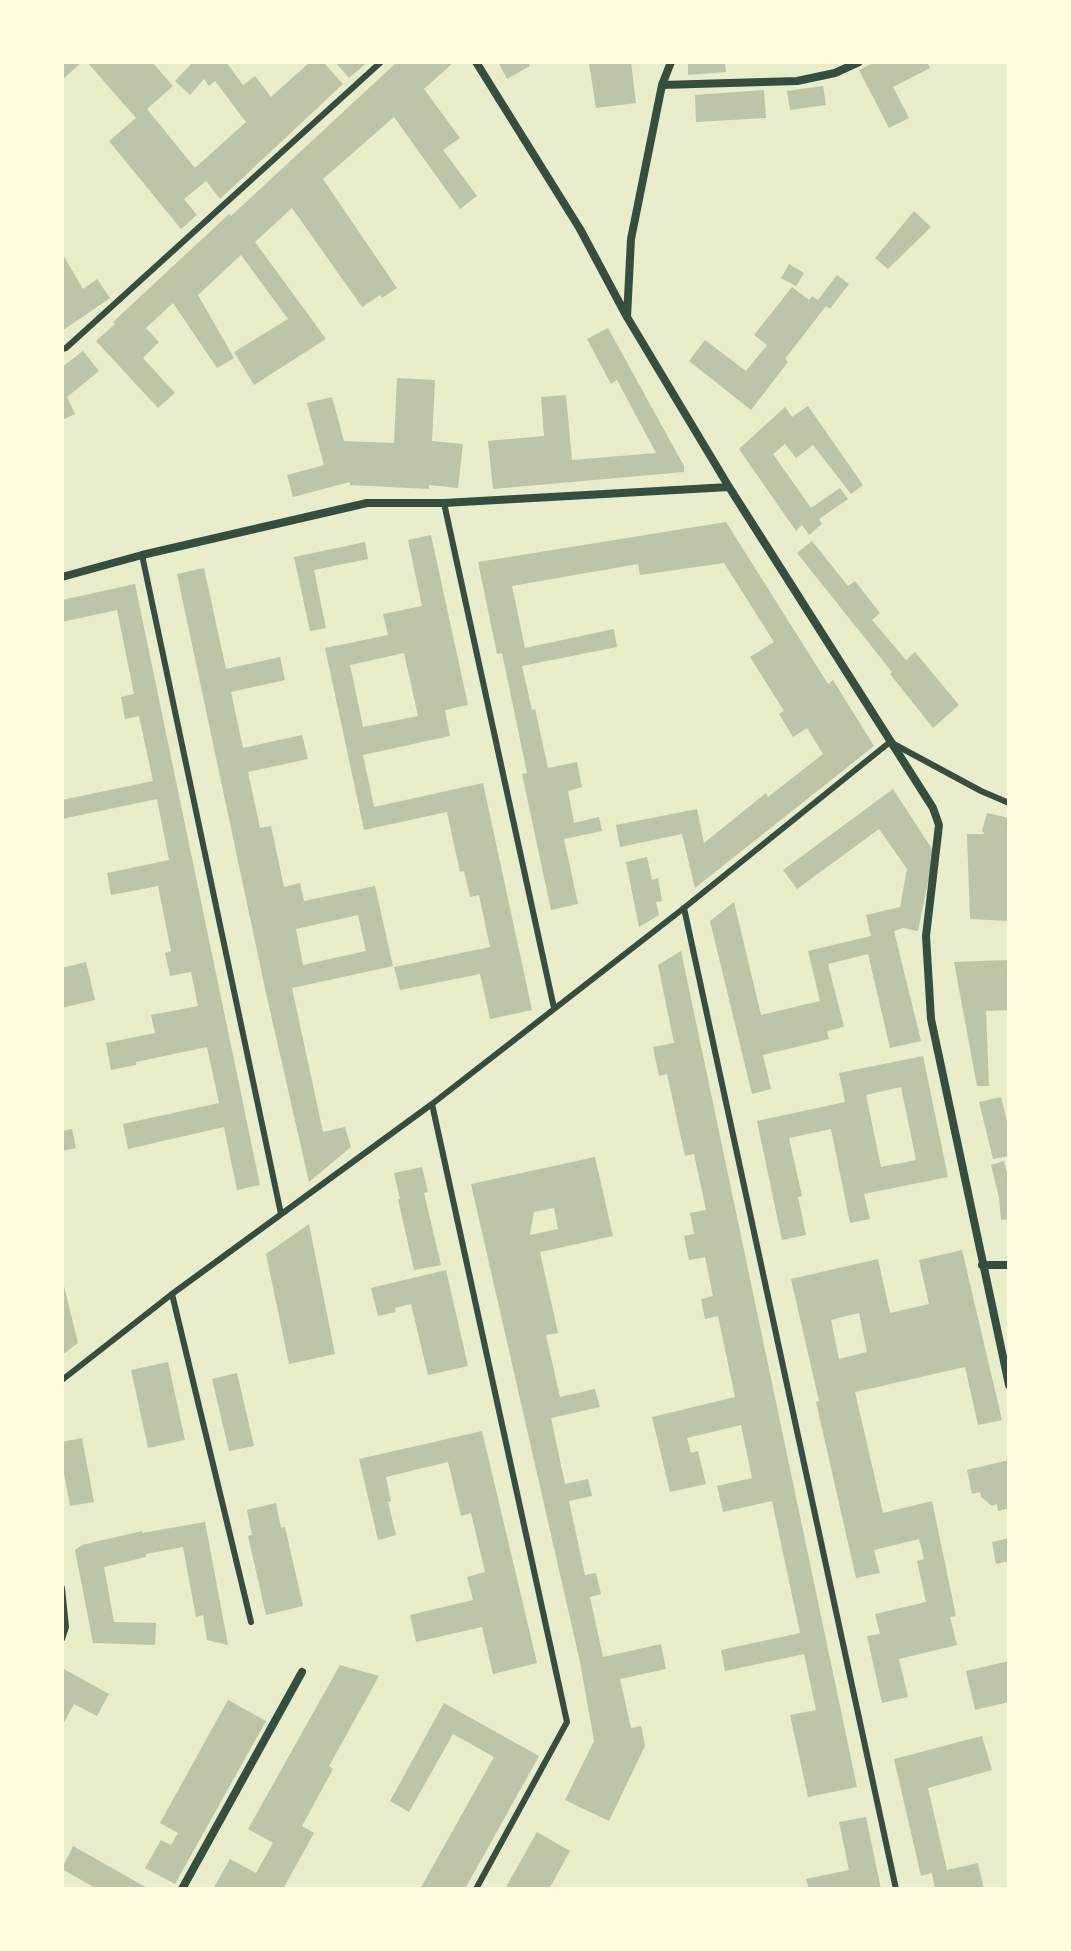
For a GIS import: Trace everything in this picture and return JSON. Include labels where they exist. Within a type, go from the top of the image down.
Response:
[{"type":"street","points":[[476,62],[580,229],[627,317],[729,487],[933,808],[939,825],[926,936],[931,1019],[1009,1385]]},
{"type":"street","points":[[627,317],[631,239],[662,85],[671,62]]},
{"type":"street","points":[[662,85],[797,81],[835,73],[859,62]]},
{"type":"street","points":[[62,577],[142,555],[367,503],[444,503],[729,487]]},
{"type":"street","points":[[982,1265],[1009,1265]]},
{"type":"street","points":[[182,1889],[302,1672]]},
{"type":"lane","points":[[62,349],[381,62]]},
{"type":"lane","points":[[444,503],[554,1008]]},
{"type":"lane","points":[[142,555],[281,1214]]},
{"type":"lane","points":[[62,1380],[172,1294],[432,1104],[684,908],[890,742],[1009,803]]},
{"type":"lane","points":[[684,908],[896,1889]]},
{"type":"lane","points":[[432,1104],[567,1722],[476,1889]]},
{"type":"lane","points":[[172,1294],[251,1622]]},
{"type":"lane","points":[[62,1588],[66,1618],[62,1639]]},
{"type":"building","points":[[62,62],[82,62],[62,80]]},
{"type":"building","points":[[87,62],[152,62],[173,86],[147,109],[195,168],[246,122],[215,81],[209,86],[204,79],[190,95],[175,81],[193,62],[226,62],[243,85],[255,76],[271,97],[310,62],[323,62],[343,84],[220,199],[206,181],[184,199],[197,215],[181,229],[109,141],[136,118]]},
{"type":"building","points":[[335,62],[368,62],[349,78]]},
{"type":"building","points":[[397,62],[454,62],[424,89],[460,138],[443,150],[477,196],[460,209],[394,117],[323,179],[397,288],[362,307],[292,208],[255,242],[326,339],[254,385],[234,352],[288,319],[241,255],[198,295],[234,358],[217,368],[173,303],[146,328],[159,342],[143,358],[175,393],[158,408],[96,341],[229,214],[231,216]]},
{"type":"building","points":[[498,62],[528,62],[530,66],[507,79]]},
{"type":"building","points":[[631,62],[636,103],[596,108],[589,63]]},
{"type":"building","points":[[688,62],[725,62],[726,72],[688,75]]},
{"type":"building","points":[[875,62],[927,62],[930,68],[893,87],[909,118],[889,128],[859,70]]},
{"type":"building","points":[[823,86],[826,105],[790,110],[787,91]]},
{"type":"building","points":[[764,90],[766,118],[696,122],[695,95]]},
{"type":"building","points":[[914,211],[931,227],[888,269],[875,258]]},
{"type":"building","points":[[62,253],[83,289],[97,279],[110,298],[62,331]]},
{"type":"building","points":[[789,264],[804,273],[796,286],[781,278]]},
{"type":"building","points":[[837,275],[849,284],[830,309],[826,306],[751,410],[689,361],[705,340],[746,371],[767,345],[754,335],[792,287],[809,300],[812,296],[818,300]]},
{"type":"building","points":[[608,328],[684,466],[684,472],[493,489],[488,441],[544,436],[541,397],[566,395],[572,460],[656,453],[617,380],[611,384],[587,339]]},
{"type":"building","points":[[83,351],[99,371],[67,397],[75,414],[62,420],[62,367]]},
{"type":"building","points":[[397,378],[435,380],[432,441],[463,444],[458,488],[350,485],[350,482],[293,497],[287,475],[324,465],[307,403],[332,397],[344,441],[394,443]]},
{"type":"building","points":[[808,406],[863,485],[851,494],[813,445],[796,458],[785,444],[773,454],[811,508],[840,488],[848,499],[819,519],[822,524],[809,535],[802,525],[796,531],[739,449],[785,407],[792,417]]},
{"type":"building","points":[[726,522],[828,684],[833,680],[874,746],[695,888],[682,834],[620,847],[616,825],[697,809],[704,843],[766,793],[768,797],[823,754],[807,728],[793,737],[779,714],[784,711],[750,657],[774,642],[724,563],[640,575],[638,564],[512,586],[525,648],[614,629],[617,647],[522,666],[548,768],[577,762],[582,787],[568,791],[574,823],[599,817],[602,831],[564,839],[578,904],[551,910],[522,774],[527,773],[502,653],[497,654],[478,562]]},
{"type":"building","points":[[431,535],[468,705],[445,710],[450,736],[363,755],[374,807],[483,783],[532,1010],[490,1019],[480,974],[400,990],[394,967],[490,947],[479,895],[470,897],[464,871],[460,872],[447,812],[364,830],[325,648],[388,635],[383,614],[422,606],[408,540]],"holes":[[[404,653],[418,716],[363,727],[350,665]]]},
{"type":"building","points":[[812,541],[848,586],[855,581],[880,613],[872,620],[906,660],[915,652],[959,705],[933,728],[797,553]]},
{"type":"building","points":[[365,542],[368,559],[314,570],[326,628],[310,631],[294,557]]},
{"type":"building","points":[[204,568],[226,669],[280,657],[285,680],[231,692],[243,748],[302,735],[308,759],[248,772],[260,828],[271,826],[284,887],[300,883],[304,901],[375,886],[393,966],[292,988],[323,1132],[345,1127],[351,1147],[309,1182],[266,993],[177,574]],"holes":[[[358,915],[366,951],[303,965],[296,929]]]},
{"type":"building","points":[[135,584],[260,1185],[237,1190],[224,1127],[128,1149],[123,1124],[219,1103],[207,1047],[111,1070],[106,1043],[155,1033],[151,1015],[198,1006],[191,972],[170,976],[165,953],[171,951],[158,886],[111,895],[107,873],[169,860],[157,799],[62,819],[62,800],[153,781],[139,716],[125,719],[121,697],[134,694],[117,610],[62,622],[62,600]]},
{"type":"building","points":[[893,789],[934,852],[918,931],[903,928],[894,931],[921,1041],[890,1048],[868,954],[828,964],[844,1027],[827,1031],[829,1039],[763,1055],[771,1089],[752,1094],[710,921],[734,902],[761,1015],[820,1001],[808,951],[871,936],[866,915],[900,907],[907,869],[879,829],[797,889],[783,870]]},
{"type":"building","points":[[987,813],[1009,818],[1009,921],[970,919],[967,834],[985,834],[982,831]]},
{"type":"building","points":[[647,857],[652,880],[658,878],[662,901],[656,902],[659,915],[639,927],[626,862]]},
{"type":"building","points":[[681,951],[857,1787],[808,1797],[790,1715],[816,1710],[804,1654],[725,1671],[721,1650],[800,1633],[772,1501],[723,1512],[717,1486],[752,1478],[741,1425],[687,1438],[691,1453],[698,1451],[706,1484],[670,1492],[652,1417],[735,1397],[718,1316],[705,1319],[701,1299],[713,1296],[705,1257],[689,1260],[684,1236],[694,1234],[690,1213],[706,1210],[694,1154],[685,1156],[667,1074],[659,1076],[653,1047],[674,1043],[658,965]]},
{"type":"building","points":[[1009,960],[1009,1010],[986,1011],[989,1086],[977,1086],[954,962]]},
{"type":"building","points":[[86,962],[95,1000],[62,1008],[62,968]]},
{"type":"building","points":[[923,1056],[948,1177],[864,1194],[870,1219],[850,1223],[831,1129],[789,1138],[802,1196],[798,1197],[806,1235],[782,1240],[757,1121],[845,1102],[839,1073]],"holes":[[[901,1087],[916,1160],[881,1167],[866,1095]]]},
{"type":"building","points":[[1001,1097],[1009,1130],[1009,1156],[993,1159],[979,1102]]},
{"type":"building","points":[[72,1129],[76,1148],[62,1151],[62,1131]]},
{"type":"building","points":[[595,1157],[613,1236],[540,1252],[558,1333],[546,1335],[560,1397],[595,1389],[600,1407],[551,1418],[565,1484],[588,1479],[592,1496],[569,1501],[585,1575],[596,1573],[601,1594],[590,1597],[603,1657],[661,1644],[666,1669],[620,1679],[631,1728],[641,1726],[645,1746],[609,1821],[565,1800],[594,1741],[580,1662],[471,1184]],"holes":[[[554,1208],[558,1229],[530,1235],[534,1212]]]},
{"type":"building","points":[[1004,1161],[1009,1181],[1009,1219],[1001,1220],[991,1165]]},
{"type":"building","points":[[422,1167],[428,1192],[424,1193],[441,1265],[414,1270],[394,1173]]},
{"type":"building","points":[[309,1224],[335,1354],[289,1364],[266,1254]]},
{"type":"building","points":[[962,1250],[1002,1420],[978,1425],[965,1367],[855,1392],[883,1513],[932,1501],[956,1616],[950,1617],[957,1645],[899,1659],[908,1697],[882,1703],[867,1636],[880,1634],[875,1614],[926,1602],[917,1561],[924,1559],[919,1539],[874,1550],[880,1573],[856,1578],[791,1279],[878,1259],[890,1313],[929,1304],[919,1260]],"holes":[[[859,1313],[867,1352],[839,1359],[831,1320]]]},
{"type":"building","points":[[446,1270],[468,1366],[428,1375],[411,1304],[378,1316],[371,1288]]},
{"type":"building","points":[[62,1278],[78,1343],[62,1355]]},
{"type":"building","points":[[168,1362],[185,1440],[148,1448],[131,1370]]},
{"type":"building","points":[[237,1373],[254,1446],[229,1451],[212,1379]]},
{"type":"building","points":[[482,1431],[537,1663],[493,1674],[482,1627],[416,1642],[410,1615],[473,1600],[467,1577],[485,1572],[471,1513],[461,1516],[448,1462],[386,1477],[396,1535],[378,1540],[359,1459]]},
{"type":"building","points":[[82,1438],[94,1502],[70,1506],[62,1463],[62,1442]]},
{"type":"building","points":[[1009,1460],[1009,1508],[998,1511],[997,1504],[992,1506],[981,1497],[980,1492],[972,1494],[967,1470]]},
{"type":"building","points":[[276,1503],[281,1528],[285,1527],[303,1606],[266,1615],[248,1536],[252,1535],[247,1510]]},
{"type":"building","points":[[205,1522],[228,1645],[207,1640],[203,1615],[196,1617],[183,1547],[104,1567],[114,1622],[156,1623],[155,1645],[93,1643],[75,1550],[82,1545],[142,1531]]},
{"type":"building","points":[[1009,1538],[1009,1561],[996,1564],[992,1542]]},
{"type":"building","points":[[1009,1661],[1009,1702],[975,1710],[966,1671]]},
{"type":"building","points":[[340,1665],[379,1676],[329,1766],[333,1769],[302,1826],[314,1833],[283,1889],[213,1889],[230,1859],[256,1873],[273,1843],[248,1829]]},
{"type":"building","points":[[62,1668],[109,1694],[97,1716],[74,1704],[62,1726]]},
{"type":"building","points":[[228,1700],[266,1721],[175,1884],[145,1868],[161,1840],[171,1845],[178,1833],[160,1823]]},
{"type":"building","points":[[444,1703],[539,1756],[465,1889],[420,1889],[494,1757],[453,1734],[409,1812],[390,1801]]},
{"type":"building","points":[[982,1736],[992,1770],[928,1788],[947,1870],[978,1863],[984,1889],[935,1889],[932,1873],[921,1876],[894,1759]]},
{"type":"building","points":[[866,1817],[881,1889],[809,1889],[806,1879],[849,1870],[839,1822]]},
{"type":"building","points":[[537,1832],[570,1851],[549,1889],[505,1889]]},
{"type":"building","points":[[73,1846],[149,1889],[97,1889],[62,1869]]}]
